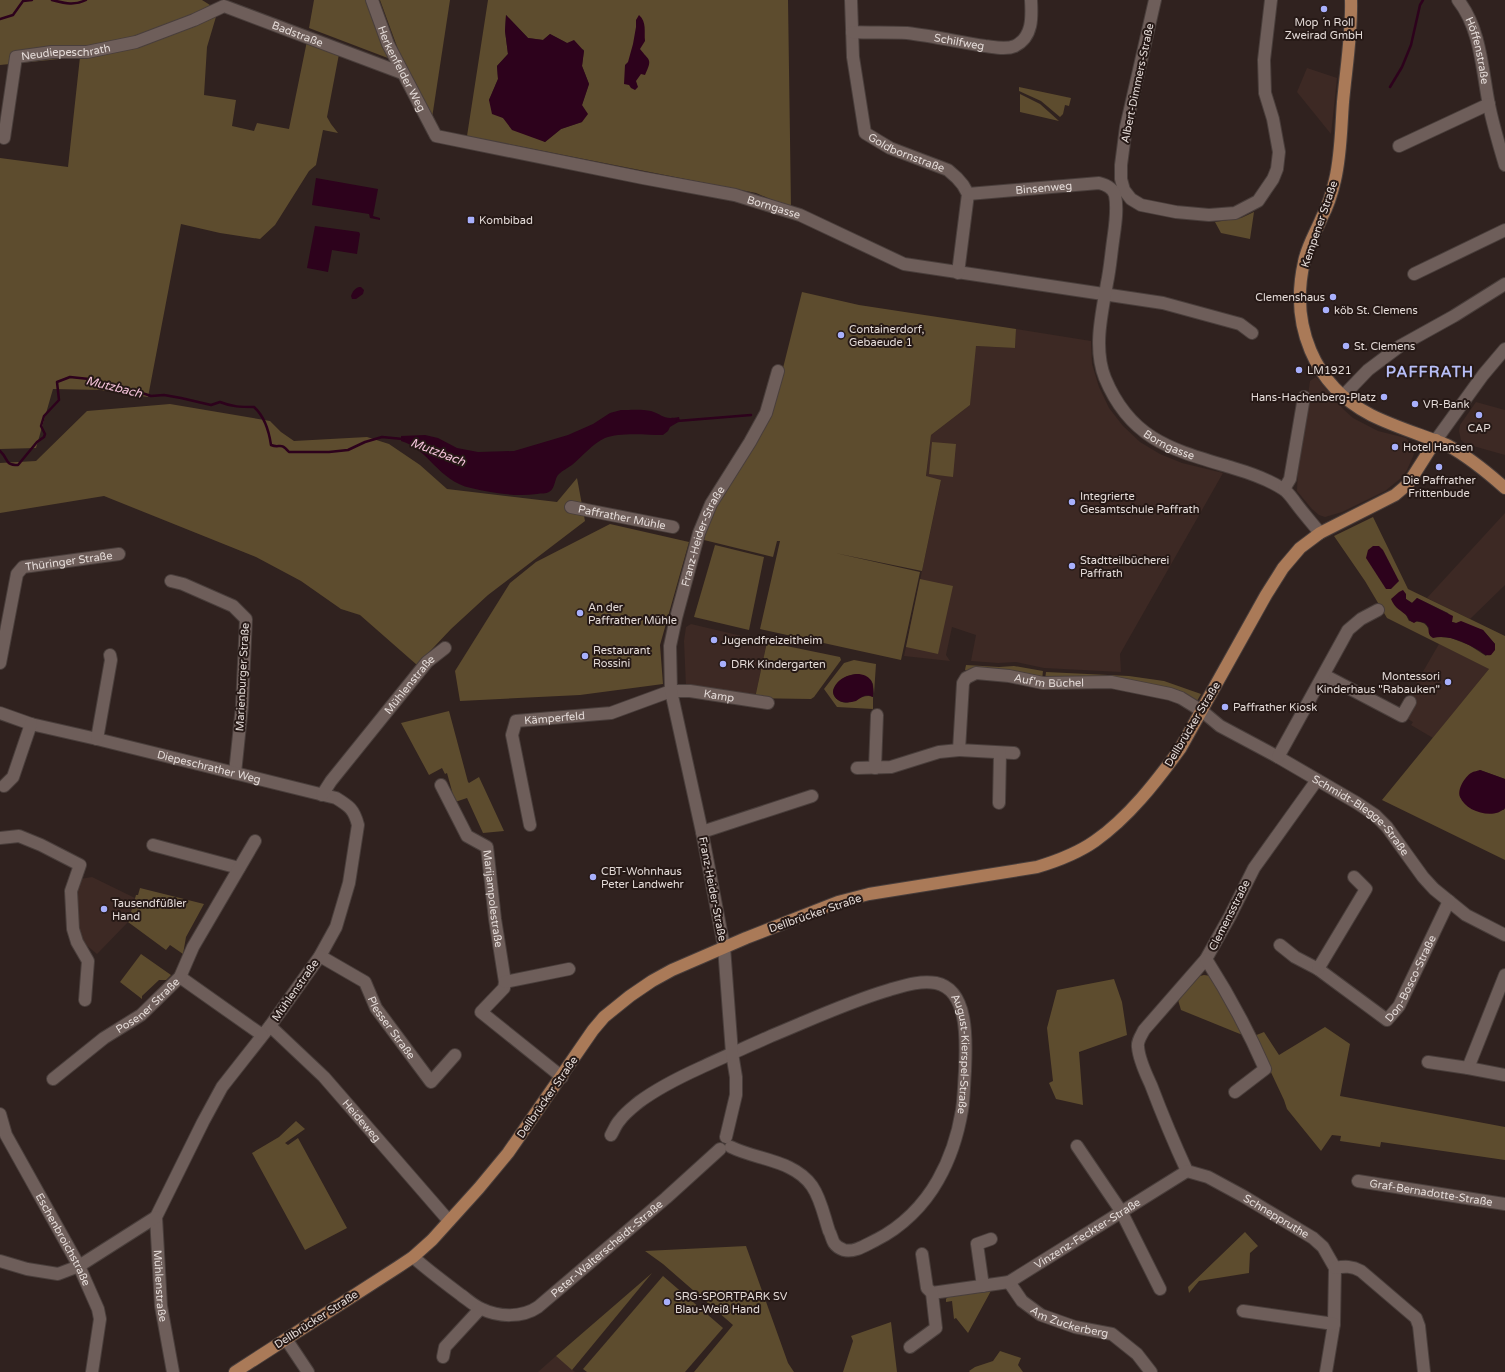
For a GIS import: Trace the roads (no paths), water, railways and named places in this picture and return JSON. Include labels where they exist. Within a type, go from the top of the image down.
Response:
[{"type":"main road","name":"Kempener Straße","points":[[1351,0],[1335,179],[1323,215],[1309,244],[1304,261],[1301,281],[1300,311],[1302,328],[1322,372],[1343,396],[1370,414],[1447,445],[1479,465],[1505,488]]},
{"type":"main road","name":"Dellbrücker Straße","points":[[235,1372],[413,1257],[432,1240],[508,1153],[562,1077],[593,1030],[604,1017],[630,996],[672,970],[724,947],[838,902],[875,893],[1037,867],[1054,862],[1095,841],[1135,804],[1176,754],[1202,711],[1282,568],[1300,548],[1320,533],[1395,495],[1408,484],[1436,440]]},
{"type":"street","name":"Herkenfelder Weg","points":[[372,0],[388,44],[436,136]]},
{"type":"street","name":"Goldbornstraße","points":[[851,0],[853,57],[865,133],[890,148],[948,170],[957,178],[968,194]]},
{"type":"street","name":"Schilfweg","points":[[852,32],[905,33],[991,47],[1010,48],[1016,46],[1028,34],[1032,18],[1031,0]]},
{"type":"street","name":"Albert-Dimmers-Straße","points":[[1104,295],[1121,179],[1121,165],[1126,127],[1155,0]]},
{"type":"street","name":"Binsenweg","points":[[968,194],[1099,183],[1106,184],[1110,188],[1141,205],[1176,212],[1209,215],[1235,213],[1258,201],[1273,179],[1277,169],[1279,152],[1273,119],[1265,93],[1264,60],[1271,0]]},
{"type":"street","name":"Höffenstraße","points":[[1458,0],[1472,26],[1478,43],[1489,104],[1505,165]]},
{"type":"street","name":"Badstraße","points":[[194,20],[224,6],[402,73]]},
{"type":"street","name":"Neudiepeschrath","points":[[4,138],[16,57],[52,52],[87,52],[136,42],[194,20]]},
{"type":"street","points":[[1399,146],[1489,104]]},
{"type":"street","name":"Borngasse","points":[[436,136],[735,195],[800,215],[904,264],[1104,295],[1119,295],[1163,303],[1240,324],[1252,333]]},
{"type":"street","points":[[958,273],[968,194]]},
{"type":"street","points":[[1414,274],[1505,230]]},
{"type":"street","points":[[1343,396],[1368,370],[1400,346],[1454,316],[1505,284]]},
{"type":"street","name":"Borngasse","points":[[1104,295],[1099,352],[1105,377],[1116,401],[1126,415],[1153,439],[1179,452],[1257,476],[1284,489],[1320,533]]},
{"type":"street","points":[[1436,440],[1483,375],[1505,349]]},
{"type":"street","name":"Franz-Heider-Straße","points":[[724,947],[702,832],[671,691],[670,646],[699,533],[711,504],[750,442],[766,413],[778,371]]},
{"type":"street","points":[[1284,489],[1290,478],[1304,397]]},
{"type":"street","name":"Paffrather Mühle","points":[[571,507],[673,527]]},
{"type":"street","name":"Thüringer Straße","points":[[0,663],[17,574],[23,568],[119,554]]},
{"type":"street","name":"Marienburger Straße","points":[[170,581],[183,584],[233,606],[246,619],[242,706],[235,772]]},
{"type":"street","points":[[1278,757],[1348,630],[1361,619],[1378,610]]},
{"type":"street","name":"Mühlenstraße","points":[[173,1372],[161,1306],[156,1217],[222,1087],[266,1031],[320,956],[336,927],[349,883],[358,825],[356,816],[350,806],[336,798],[322,795],[331,781],[428,662],[445,648]]},
{"type":"street","points":[[97,739],[111,660],[110,655]]},
{"type":"street","name":"Auf'm Büchel","points":[[959,750],[963,683],[966,678],[976,673],[1009,676],[1043,684],[1111,682],[1170,694],[1181,698],[1202,711]]},
{"type":"street","points":[[1324,675],[1402,716],[1410,702]]},
{"type":"street","name":"Kamp","points":[[671,691],[690,691],[768,703]]},
{"type":"street","name":"Kämperfeld","points":[[530,825],[512,735],[516,721],[611,713],[671,691]]},
{"type":"street","name":"Schmidt-Blegge-Straße","points":[[1202,711],[1220,726],[1278,757],[1375,815],[1387,827],[1423,877],[1434,889],[1466,915],[1505,935]]},
{"type":"street","name":"Diepeschrather Weg","points":[[0,713],[31,724],[235,772],[322,795]]},
{"type":"street","points":[[876,768],[877,715]]},
{"type":"street","points":[[4,786],[13,777],[31,724]]},
{"type":"street","points":[[857,768],[891,767],[939,752],[959,750],[1014,753]]},
{"type":"street","points":[[999,803],[1000,753]]},
{"type":"street","name":"Clemensstraße","points":[[1187,1171],[1145,1072],[1138,1046],[1139,1038],[1144,1030],[1206,959],[1254,868],[1317,780]]},
{"type":"street","name":"Marijampolestraße","points":[[441,785],[467,836],[487,847],[495,919],[505,982]]},
{"type":"street","name":"Franz-Heider-Straße","points":[[702,832],[812,796]]},
{"type":"street","points":[[0,838],[19,836],[41,845],[80,865],[71,891],[73,928],[77,942],[88,961],[85,1000]]},
{"type":"street","points":[[180,977],[193,947],[255,841]]},
{"type":"street","points":[[153,845],[239,868]]},
{"type":"street","points":[[1318,969],[1366,889],[1354,877]]},
{"type":"street","name":"Don-Bosco-Straße","points":[[1280,945],[1295,957],[1318,969],[1386,1020],[1399,1006],[1449,901]]},
{"type":"street","points":[[724,947],[732,1052],[736,1077],[736,1095],[726,1144]]},
{"type":"street","name":"Plesser Straße","points":[[320,956],[365,982],[376,1008],[431,1082],[455,1054]]},
{"type":"street","points":[[1206,959],[1230,997],[1254,1043],[1265,1069],[1235,1092]]},
{"type":"street","points":[[562,1077],[481,1012],[504,988],[505,982],[569,969]]},
{"type":"street","points":[[1468,1068],[1505,975]]},
{"type":"street","name":"Posener Straße","points":[[53,1079],[104,1038],[142,1014],[180,977],[266,1031]]},
{"type":"street","name":"August-Kierspel-Straße","points":[[726,1144],[781,1164],[799,1173],[812,1186],[818,1197],[834,1243],[841,1250],[850,1251],[860,1248],[887,1234],[905,1220],[926,1198],[939,1179],[955,1141],[962,1111],[966,1047],[963,1020],[957,999],[946,988],[938,984],[930,983],[903,986],[862,999],[732,1052]]},
{"type":"street","name":"Heideweg","points":[[266,1031],[324,1077],[449,1221]]},
{"type":"street","points":[[611,1135],[620,1119],[656,1090],[732,1052]]},
{"type":"street","points":[[1428,1062],[1505,1075]]},
{"type":"street","name":"Eschenbroichstraße","points":[[0,1114],[6,1135],[79,1266],[98,1309],[100,1319],[92,1372]]},
{"type":"street","name":"Peter-Walterscheidt-Straße","points":[[413,1257],[480,1309],[501,1315],[514,1315],[529,1312],[536,1308],[666,1198],[726,1144]]},
{"type":"street","points":[[1077,1146],[1121,1211],[1160,1289]]},
{"type":"street","name":"Vinzenz-Feckter-Straße","points":[[932,1293],[1009,1282],[1187,1171]]},
{"type":"street","name":"Schneppruthe","points":[[1187,1171],[1208,1177],[1226,1186],[1313,1238],[1323,1247],[1335,1268]]},
{"type":"street","name":"Graf-Bernadotte-Straße","points":[[1358,1180],[1505,1204]]},
{"type":"street","points":[[0,1261],[27,1269],[58,1274],[79,1266],[156,1217]]},
{"type":"street","points":[[983,1286],[977,1244],[991,1239]]},
{"type":"street","points":[[910,1347],[936,1328],[932,1293],[927,1288],[922,1254]]},
{"type":"street","points":[[1326,1372],[1334,1324],[1335,1268],[1345,1266],[1354,1267],[1361,1271],[1416,1318],[1420,1326],[1424,1372]]},
{"type":"street","name":"Am Zuckerberg","points":[[1009,1282],[1022,1301],[1041,1315],[1075,1327],[1112,1334],[1137,1354],[1151,1372]]},
{"type":"street","points":[[443,1357],[445,1348],[480,1309]]},
{"type":"street","points":[[1243,1311],[1334,1324]]},
{"type":"street","points":[[286,1339],[308,1372]]},
{"type":"water","points":[[506,15],[528,38],[543,40],[550,34],[567,43],[574,40],[584,51],[582,66],[589,84],[582,105],[588,114],[582,122],[561,129],[545,142],[512,130],[503,118],[492,114],[489,100],[498,79],[497,66],[508,54],[505,31]]},
{"type":"water","points":[[639,15],[642,18],[645,31],[645,41],[640,49],[648,58],[649,65],[645,75],[641,74],[636,81],[638,87],[635,90],[629,85],[624,84],[625,65],[628,62],[633,44],[636,20]]},
{"type":"water","points":[[316,178],[378,189],[373,216],[380,218],[380,220],[370,218],[369,214],[312,205]]},
{"type":"water","points":[[315,226],[359,232],[357,254],[332,250],[328,272],[307,268]]},
{"type":"water","points":[[357,287],[361,287],[364,290],[363,294],[356,299],[352,299],[351,296],[353,291]]},
{"type":"water","points":[[621,410],[651,411],[666,417],[679,417],[680,421],[670,427],[663,435],[634,434],[605,438],[592,447],[572,465],[562,471],[557,476],[554,486],[548,493],[529,495],[504,494],[471,488],[450,479],[419,451],[411,445],[401,441],[401,436],[425,435],[438,438],[457,448],[478,452],[514,451],[568,435],[593,424],[610,413]]},
{"type":"water","points":[[1373,546],[1379,546],[1383,550],[1399,581],[1391,589],[1386,589],[1366,558],[1368,550]]},
{"type":"water","points":[[1403,590],[1406,594],[1406,599],[1412,603],[1417,598],[1453,616],[1452,622],[1456,623],[1461,621],[1483,630],[1495,644],[1495,650],[1491,655],[1486,655],[1469,645],[1451,638],[1433,638],[1429,634],[1429,628],[1425,623],[1417,621],[1414,623],[1412,622],[1396,607],[1391,599]]},
{"type":"water","points":[[859,674],[864,675],[872,682],[873,697],[864,696],[856,701],[842,702],[834,696],[834,688],[842,678]]},
{"type":"water","points":[[1480,770],[1505,779],[1505,808],[1500,812],[1488,814],[1481,813],[1468,807],[1460,797],[1460,790],[1466,777],[1473,772]]},
{"type":"waterway","points":[[0,19],[13,15],[23,1],[32,0]]},
{"type":"waterway","points":[[52,0],[65,3],[77,3],[86,0]]},
{"type":"waterway","name":"Mutzbach","points":[[1390,87],[1402,67],[1411,45],[1420,5],[1423,0]]},
{"type":"waterway","name":"Mutzbach","points":[[0,451],[9,463],[18,465],[37,442],[44,437],[45,434],[41,426],[44,416],[59,400],[57,382],[70,377],[89,379],[128,391],[139,392],[151,396],[164,395],[211,405],[220,402],[229,405],[254,407],[266,424],[271,445],[282,446],[289,452],[329,452],[348,450],[365,442],[382,437],[403,439]]},
{"type":"waterway","name":"Mutzbach","points":[[677,421],[751,415]]},
{"type":"place","name":"Mop ´n Roll Zweirad GmbH","points":[[1324,9]]},
{"type":"place","name":"Kombibad","points":[[471,220]]},
{"type":"place","name":"Clemenshaus","points":[[1333,297]]},
{"type":"place","name":"köb St. Clemens","points":[[1326,310]]},
{"type":"place","name":"Containerdorf, Gebaeude 1","points":[[841,335]]},
{"type":"place","name":"St. Clemens","points":[[1346,346]]},
{"type":"place","name":"LM1921","points":[[1299,370]]},
{"type":"place","name":"Hans-Hachenberg-Platz","points":[[1384,397]]},
{"type":"place","name":"VR-Bank","points":[[1415,404]]},
{"type":"place","name":"CAP","points":[[1479,415]]},
{"type":"place","name":"Hotel Hansen","points":[[1395,447]]},
{"type":"place","name":"Die Paffrather Frittenbude","points":[[1439,467]]},
{"type":"place","name":"Integrierte Gesamtschule Paffrath","points":[[1072,502]]},
{"type":"place","name":"Stadtteilbücherei Paffrath","points":[[1072,566]]},
{"type":"place","name":"An der Paffrather Mühle","points":[[580,613]]},
{"type":"place","name":"Jugendfreizeitheim","points":[[714,640]]},
{"type":"place","name":"Restaurant Rossini","points":[[585,656]]},
{"type":"place","name":"DRK Kindergarten","points":[[723,664]]},
{"type":"place","name":"Montessori Kinderhaus \"Rabauken\"","points":[[1448,682]]},
{"type":"place","name":"Paffrather Kiosk","points":[[1225,707]]},
{"type":"place","name":"CBT-Wohnhaus Peter Landwehr","points":[[593,877]]},
{"type":"place","name":"Tausendfüßler Hand","points":[[104,909]]},
{"type":"place","name":"SRG-SPORTPARK SV Blau-Weiß Hand","points":[[667,1302]]},
{"type":"district","name":"PAFFRATH","points":[[1430,372]]}]
